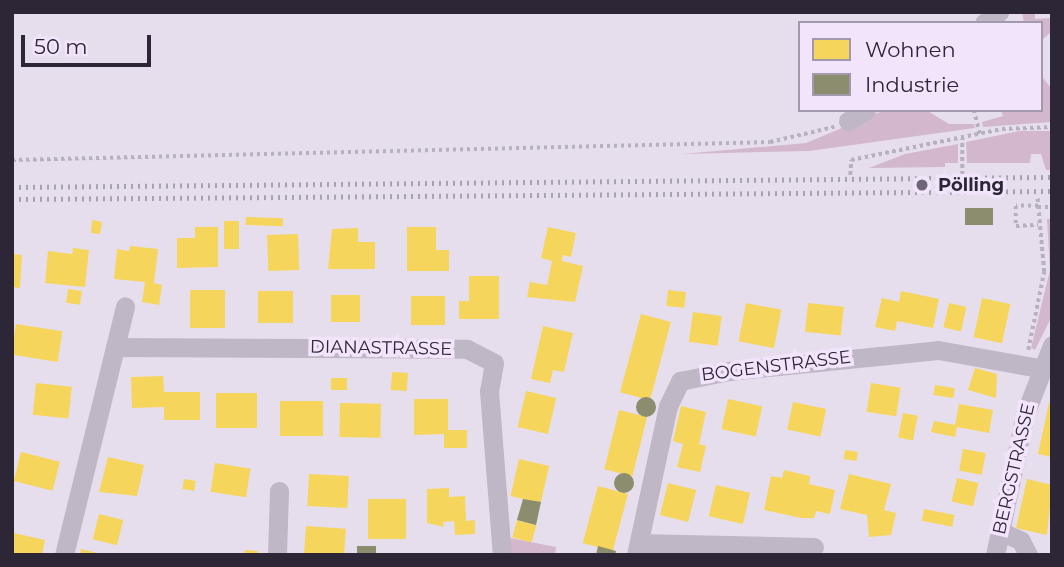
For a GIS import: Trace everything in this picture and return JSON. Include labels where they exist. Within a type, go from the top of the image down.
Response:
[{"type":"street","points":[[848,121],[863,112]]},
{"type":"street","points":[[64,555],[125,306]]},
{"type":"street","name":"BERGSTRASSE","points":[[995,555],[1032,367],[1052,345]]},
{"type":"street","name":"DIANASTRASSE","points":[[115,347],[467,349],[494,363],[489,391],[502,555]]},
{"type":"street","name":"BOGENSTRASSE","points":[[814,547],[638,549],[668,406],[680,381],[729,370],[938,349],[1032,367]]},
{"type":"street","points":[[278,555],[279,491]]},
{"type":"street","points":[[1000,531],[1021,541],[1028,555]]},
{"type":"path","points":[[974,112],[980,134]]},
{"type":"path","points":[[12,160],[770,142],[808,136],[848,121]]},
{"type":"path","points":[[850,176],[851,160],[980,134],[1052,127]]},
{"type":"path","points":[[962,139],[962,174]]},
{"type":"path","points":[[1032,367],[1044,272],[1037,195]]},
{"type":"path","points":[[1038,225],[1016,226],[1016,206],[1052,207]]},
{"type":"shaded area","points":[[1022,12],[1035,12],[1035,19],[1052,18],[1052,31],[1043,39],[1043,21],[1024,21]]},
{"type":"shaded area","points":[[1043,78],[1052,89],[1052,122],[983,127],[982,122],[1003,116],[1002,112],[1043,112]]},
{"type":"shaded area","points":[[880,112],[929,112],[949,124],[974,124],[975,128],[809,151],[682,154],[806,143]]},
{"type":"shaded area","points":[[1019,131],[1052,131],[1052,170],[1046,170],[1041,154],[1031,154],[1030,163],[967,163],[966,142]]},
{"type":"shaded area","points":[[958,144],[958,163],[945,163],[945,167],[869,168],[905,154]]},
{"type":"shaded area","points":[[1047,219],[1052,219],[1052,316],[1035,350],[1031,348],[1050,270]]},
{"type":"shaded area","points":[[510,538],[556,547],[555,555],[511,555]]},
{"type":"building: Wohnen","points":[[246,217],[283,218],[283,226],[246,225]]},
{"type":"building: Wohnen","points":[[92,220],[102,222],[100,234],[91,233]]},
{"type":"building: Wohnen","points":[[224,221],[239,221],[239,249],[224,249]]},
{"type":"building: Wohnen","points":[[195,227],[218,227],[218,267],[177,268],[177,238],[195,238]]},
{"type":"building: Wohnen","points":[[407,227],[436,227],[436,250],[449,250],[449,271],[407,271]]},
{"type":"building: Wohnen","points":[[548,227],[576,233],[571,257],[563,255],[562,261],[583,266],[575,302],[527,297],[530,282],[547,285],[552,261],[541,258]]},
{"type":"building: Wohnen","points":[[358,228],[358,242],[375,242],[375,269],[328,269],[332,229]]},
{"type":"building: Wohnen","points":[[298,234],[299,270],[268,271],[267,235]]},
{"type":"building: Wohnen","points":[[130,246],[158,249],[154,283],[162,285],[159,305],[142,302],[145,282],[114,279],[117,249],[129,251]]},
{"type":"building: Wohnen","points":[[73,248],[89,250],[85,287],[45,283],[48,251],[72,254]]},
{"type":"building: Wohnen","points":[[12,254],[22,255],[20,288],[12,287]]},
{"type":"building: Wohnen","points":[[469,276],[499,276],[499,319],[459,319],[459,301],[469,301]]},
{"type":"building: Wohnen","points":[[68,289],[82,291],[80,305],[66,303]]},
{"type":"building: Wohnen","points":[[190,290],[225,290],[225,328],[190,328]]},
{"type":"building: Wohnen","points":[[668,290],[686,292],[684,308],[666,306]]},
{"type":"building: Wohnen","points":[[258,291],[293,291],[293,323],[258,323]]},
{"type":"building: Wohnen","points":[[901,291],[939,299],[933,328],[897,321],[895,331],[875,327],[882,298],[899,302]]},
{"type":"building: Wohnen","points":[[331,295],[360,295],[360,322],[331,322]]},
{"type":"building: Wohnen","points":[[411,296],[445,296],[445,325],[411,325]]},
{"type":"building: Wohnen","points":[[982,298],[1010,304],[1002,343],[974,337]]},
{"type":"building: Wohnen","points":[[746,303],[781,310],[774,348],[739,341]]},
{"type":"building: Wohnen","points":[[808,303],[844,307],[841,336],[805,332]]},
{"type":"building: Wohnen","points":[[949,303],[967,307],[961,331],[943,327]]},
{"type":"building: Wohnen","points":[[693,312],[722,316],[718,346],[689,342]]},
{"type":"building: Wohnen","points":[[641,314],[671,322],[650,400],[620,392]]},
{"type":"building: Wohnen","points":[[16,324],[62,331],[58,362],[12,355]]},
{"type":"building: Wohnen","points":[[543,326],[573,333],[564,372],[553,370],[550,383],[531,379]]},
{"type":"building: Wohnen","points":[[975,368],[997,374],[996,398],[968,390]]},
{"type":"building: Wohnen","points":[[392,372],[408,373],[407,391],[391,390]]},
{"type":"building: Wohnen","points":[[163,376],[164,392],[200,392],[200,420],[164,420],[164,407],[132,408],[131,377]]},
{"type":"building: Wohnen","points":[[331,378],[347,378],[347,390],[331,390]]},
{"type":"building: Wohnen","points":[[36,383],[72,387],[68,419],[33,415]]},
{"type":"building: Wohnen","points":[[871,383],[901,388],[896,416],[866,412]]},
{"type":"building: Wohnen","points":[[935,385],[955,388],[953,398],[933,395]]},
{"type":"building: Wohnen","points":[[526,391],[556,398],[548,434],[518,427]]},
{"type":"building: Wohnen","points":[[216,393],[257,393],[257,428],[216,428]]},
{"type":"building: Wohnen","points":[[414,399],[448,399],[448,430],[467,430],[467,448],[444,448],[444,434],[414,435]]},
{"type":"building: Wohnen","points":[[728,399],[762,406],[756,437],[722,429]]},
{"type":"building: Wohnen","points":[[280,401],[323,401],[323,436],[280,436]]},
{"type":"building: Wohnen","points":[[793,402],[826,409],[820,436],[787,429]]},
{"type":"building: Wohnen","points":[[340,403],[381,404],[380,438],[339,437]]},
{"type":"building: Wohnen","points":[[1049,403],[1052,403],[1052,457],[1038,454]]},
{"type":"building: Wohnen","points":[[959,404],[993,410],[989,433],[957,427],[955,437],[931,432],[934,421],[955,425]]},
{"type":"building: Wohnen","points":[[681,406],[706,412],[699,444],[706,446],[700,472],[677,467],[683,444],[673,441]]},
{"type":"building: Wohnen","points":[[619,410],[647,417],[632,476],[604,469]]},
{"type":"building: Wohnen","points":[[903,413],[918,416],[913,440],[898,438]]},
{"type":"building: Wohnen","points":[[963,449],[986,453],[982,475],[959,471]]},
{"type":"building: Wohnen","points":[[845,450],[858,452],[856,461],[844,459]]},
{"type":"building: Wohnen","points":[[21,452],[60,462],[53,491],[14,481]]},
{"type":"building: Wohnen","points":[[108,457],[144,465],[137,496],[99,492]]},
{"type":"building: Wohnen","points":[[519,459],[549,466],[541,503],[510,496]]},
{"type":"building: Wohnen","points":[[215,463],[251,469],[246,497],[210,492]]},
{"type":"building: Wohnen","points":[[784,470],[810,476],[809,484],[835,490],[830,514],[816,511],[814,518],[801,518],[764,510],[771,476],[782,478]]},
{"type":"building: Wohnen","points":[[309,474],[349,476],[347,508],[307,506]]},
{"type":"building: Wohnen","points":[[849,474],[891,484],[884,510],[896,513],[891,535],[869,537],[867,515],[840,509]]},
{"type":"building: Wohnen","points":[[957,478],[978,483],[973,506],[952,501]]},
{"type":"building: Wohnen","points":[[184,479],[196,481],[194,491],[182,489]]},
{"type":"building: Wohnen","points":[[1027,479],[1052,485],[1047,535],[1016,528]]},
{"type":"building: Wohnen","points":[[668,483],[696,490],[688,522],[660,515]]},
{"type":"building: Wohnen","points":[[716,485],[750,493],[743,524],[709,516]]},
{"type":"building: Wohnen","points":[[598,486],[628,494],[613,551],[583,543]]},
{"type":"building: Wohnen","points":[[449,488],[449,497],[465,496],[466,521],[475,520],[475,534],[455,535],[454,521],[443,522],[444,527],[427,523],[427,489]]},
{"type":"building: Wohnen","points":[[368,499],[406,499],[406,539],[368,539]]},
{"type":"building: Wohnen","points":[[924,509],[954,515],[952,527],[922,521]]},
{"type":"building: Wohnen","points":[[99,514],[123,520],[117,545],[93,539]]},
{"type":"building: Wohnen","points":[[517,520],[536,525],[532,543],[512,537]]},
{"type":"building: Wohnen","points":[[306,526],[346,529],[344,555],[304,555]]},
{"type":"building: Wohnen","points":[[14,533],[45,540],[42,555],[12,555]]},
{"type":"building: Wohnen","points":[[81,549],[102,554],[102,555],[80,555]]},
{"type":"building: Wohnen","points":[[245,550],[258,551],[258,555],[244,555]]},
{"type":"building: Industrie","points":[[965,208],[993,208],[993,225],[965,225]]},
{"type":"building: Industrie","points":[[642,397],[650,397],[656,407],[650,417],[642,417],[636,411],[636,403]]},
{"type":"building: Industrie","points":[[624,473],[631,476],[634,483],[631,490],[624,493],[617,490],[614,483],[617,476]]},
{"type":"building: Industrie","points":[[523,499],[541,502],[536,525],[517,520]]},
{"type":"building: Industrie","points":[[357,546],[376,546],[376,555],[357,555]]},
{"type":"building: Industrie","points":[[598,546],[616,551],[615,555],[596,555]]},
{"type":"railway","points":[[12,187],[1052,177]]},
{"type":"railway","points":[[12,199],[1052,191]]},
{"type":"place","name":"Pölling","points":[[922,185]]}]
